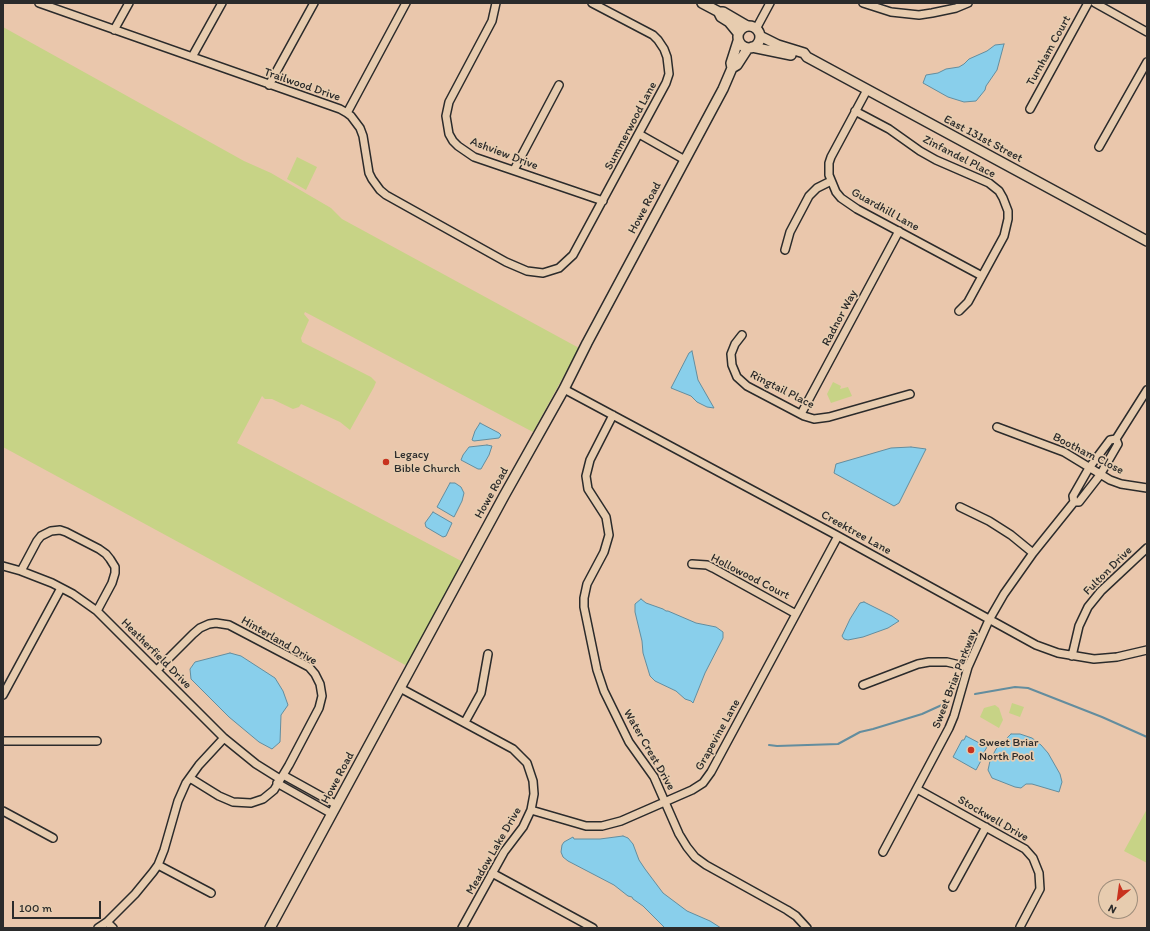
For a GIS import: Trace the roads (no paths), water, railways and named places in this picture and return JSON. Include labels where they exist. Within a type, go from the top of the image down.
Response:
[{"type":"street","name":"Trailwood Drive","points":[[39,3],[346,113],[351,116],[360,128],[363,136],[369,173],[380,190],[386,195],[520,268],[543,273]]},
{"type":"street","points":[[114,30],[129,3]]},
{"type":"street","points":[[192,57],[222,3]]},
{"type":"street","points":[[269,85],[314,3]]},
{"type":"street","points":[[346,113],[406,3]]},
{"type":"street","name":"Ashview Drive","points":[[496,3],[492,21],[449,102],[446,122],[449,134],[453,141],[463,151],[474,157],[603,201]]},
{"type":"street","name":"Summerwood Lane","points":[[543,273],[559,268],[573,255],[639,134],[666,83],[669,74],[667,57],[658,40],[652,35],[592,3]]},
{"type":"street","name":"East 131st Street","points":[[702,3],[719,12],[723,12],[778,45],[804,53],[807,58],[1147,241]]},
{"type":"street","points":[[754,30],[742,28],[738,37],[741,45],[750,48],[758,43],[754,30],[770,3]]},
{"type":"street","points":[[863,3],[891,12],[919,15],[956,8],[968,3]]},
{"type":"street","name":"Turnham Court","points":[[1030,109],[1088,3]]},
{"type":"street","points":[[1095,3],[1147,32]]},
{"type":"street","name":"East 131st Street","points":[[719,12],[721,17],[729,22],[738,37]]},
{"type":"street","name":"Howe Road","points":[[270,928],[500,503],[564,389],[587,343],[723,90],[732,68],[731,63],[738,37]]},
{"type":"street","name":"East 131st Street","points":[[750,48],[787,54],[802,59],[807,58]]},
{"type":"street","name":"Howe Road","points":[[732,68],[737,65],[750,48]]},
{"type":"street","points":[[1100,147],[1147,62]]},
{"type":"street","points":[[514,170],[559,85]]},
{"type":"street","points":[[785,250],[790,232],[809,196],[817,188],[831,181],[829,169],[831,157],[867,90]]},
{"type":"street","name":"Zinfandel Place","points":[[855,111],[889,129],[920,151],[936,160],[989,183],[999,191],[1003,198],[1008,211],[1004,236],[968,302],[959,311]]},
{"type":"street","points":[[639,134],[685,160]]},
{"type":"street","name":"Guardhill Lane","points":[[831,181],[836,192],[847,202],[982,276]]},
{"type":"street","name":"Radnor Way","points":[[801,414],[899,231]]},
{"type":"street","name":"Ringtail Place","points":[[742,335],[731,354],[732,366],[737,377],[747,386],[801,414],[814,419],[829,417],[910,394]]},
{"type":"street","name":"Creektree Lane","points":[[564,389],[838,536],[1036,645],[1058,653],[1094,659],[1117,657],[1147,650]]},
{"type":"street","name":"Sweet Briar Parkway","points":[[883,852],[949,728],[954,716],[968,667],[989,620],[1004,594],[1033,553],[1074,502],[1073,496],[1089,468],[1110,440],[1116,439],[1147,390]]},
{"type":"street","name":"Water Crest Drive","points":[[613,415],[590,460],[586,476],[588,490],[606,517],[608,535],[604,552],[587,584],[584,598],[584,607],[597,670],[604,691],[628,742],[654,777],[682,841],[695,857],[706,865],[787,910],[796,916],[807,928]]},
{"type":"street","name":"Bootham Close","points":[[997,427],[1064,452],[1100,475],[1121,484],[1147,488]]},
{"type":"street","name":"Sweet Briar Parkway","points":[[1074,502],[1080,502],[1100,475],[1118,444],[1116,439]]},
{"type":"street","points":[[960,507],[989,521],[1011,535],[1033,553]]},
{"type":"street","points":[[21,571],[36,541],[46,532],[60,530],[66,532],[106,554],[113,563],[115,572],[112,583],[97,611]]},
{"type":"street","name":"Grapevine Lane","points":[[531,810],[586,826],[602,826],[621,821],[666,802],[692,790],[703,783],[711,772],[838,536]]},
{"type":"street","name":"Fulton Drive","points":[[1072,656],[1079,626],[1088,607],[1101,591],[1147,548]]},
{"type":"street","name":"Hollowood Court","points":[[692,564],[707,565],[796,614]]},
{"type":"street","name":"Heatherfield Drive","points":[[3,566],[40,577],[61,588],[97,611],[224,738],[256,764],[332,814]]},
{"type":"street","points":[[3,695],[61,588]]},
{"type":"street","name":"Hinterland Drive","points":[[157,670],[200,628],[216,623],[229,625],[309,667],[315,674],[320,684],[322,696],[320,708],[270,794],[257,802],[245,804],[226,800],[190,778]]},
{"type":"street","points":[[465,722],[481,693],[488,654]]},
{"type":"street","points":[[863,685],[918,664],[929,662],[947,662],[968,667]]},
{"type":"street","name":"Meadow Lake Drive","points":[[400,688],[513,749],[527,763],[533,781],[534,794],[531,810],[523,827],[504,852],[462,928]]},
{"type":"street","points":[[98,928],[107,922],[145,883],[158,865],[178,801],[199,764],[224,738]]},
{"type":"street","points":[[3,741],[97,741]]},
{"type":"street","name":"Heatherfield Drive","points":[[280,779],[337,805]]},
{"type":"street","name":"Stockwell Drive","points":[[917,789],[1025,849],[1033,858],[1039,873],[1040,889],[1020,927]]},
{"type":"street","points":[[3,811],[53,838]]},
{"type":"street","points":[[953,887],[986,827]]},
{"type":"street","points":[[158,865],[211,893]]},
{"type":"street","points":[[492,873],[593,928]]},
{"type":"street","points":[[107,922],[113,928]]},
{"type":"water","points":[[1004,44],[997,70],[986,86],[985,90],[976,101],[964,102],[948,97],[923,83],[926,75],[959,67],[969,59],[987,51],[995,45]]},
{"type":"water","points":[[692,351],[698,380],[714,408],[707,407],[697,402],[691,396],[671,388],[689,353]]},
{"type":"water","points":[[480,423],[499,433],[501,435],[499,438],[472,440]]},
{"type":"water","points":[[487,445],[492,446],[481,469],[478,469],[461,460],[469,447]]},
{"type":"water","points":[[911,447],[926,449],[899,503],[894,506],[834,473],[836,464],[891,448]]},
{"type":"water","points":[[450,483],[455,483],[461,487],[464,493],[462,501],[454,517],[437,507]]},
{"type":"water","points":[[433,512],[452,523],[446,536],[443,537],[426,527],[425,523]]},
{"type":"water","points":[[641,599],[646,603],[696,623],[716,627],[723,632],[723,638],[705,673],[693,703],[685,699],[676,691],[655,681],[650,676],[643,653],[642,641],[635,612],[635,604]]},
{"type":"water","points":[[864,602],[899,621],[888,628],[863,637],[848,640],[844,639],[842,636],[850,619],[860,603]]},
{"type":"water","points":[[230,653],[241,656],[275,678],[283,691],[288,705],[281,715],[280,742],[272,749],[259,742],[229,717],[191,679],[190,669],[195,662]]},
{"type":"water","points":[[1011,734],[1020,734],[1032,738],[1048,753],[1060,774],[1062,782],[1059,792],[1032,784],[1026,784],[1021,788],[1015,787],[992,778],[988,770],[990,761],[996,749]]},
{"type":"water","name":"Sweet Briar North Pool","points":[[966,736],[987,747],[976,770],[953,757],[962,740],[964,740]]},
{"type":"water","points":[[623,836],[628,838],[633,844],[639,860],[663,893],[687,911],[710,921],[721,928],[665,928],[632,897],[628,896],[614,885],[568,861],[563,857],[561,852],[564,842],[573,837],[574,839],[600,839]]},
{"type":"waterway","points":[[975,694],[1015,687],[1028,688],[1102,717],[1147,737]]},
{"type":"waterway","points":[[769,745],[838,744],[860,732],[922,714],[944,704]]},
{"type":"place","name":"Legacy Bible Church","points":[[386,462]]},
{"type":"place","name":"Sweet Briar North Pool","points":[[971,750]]}]
